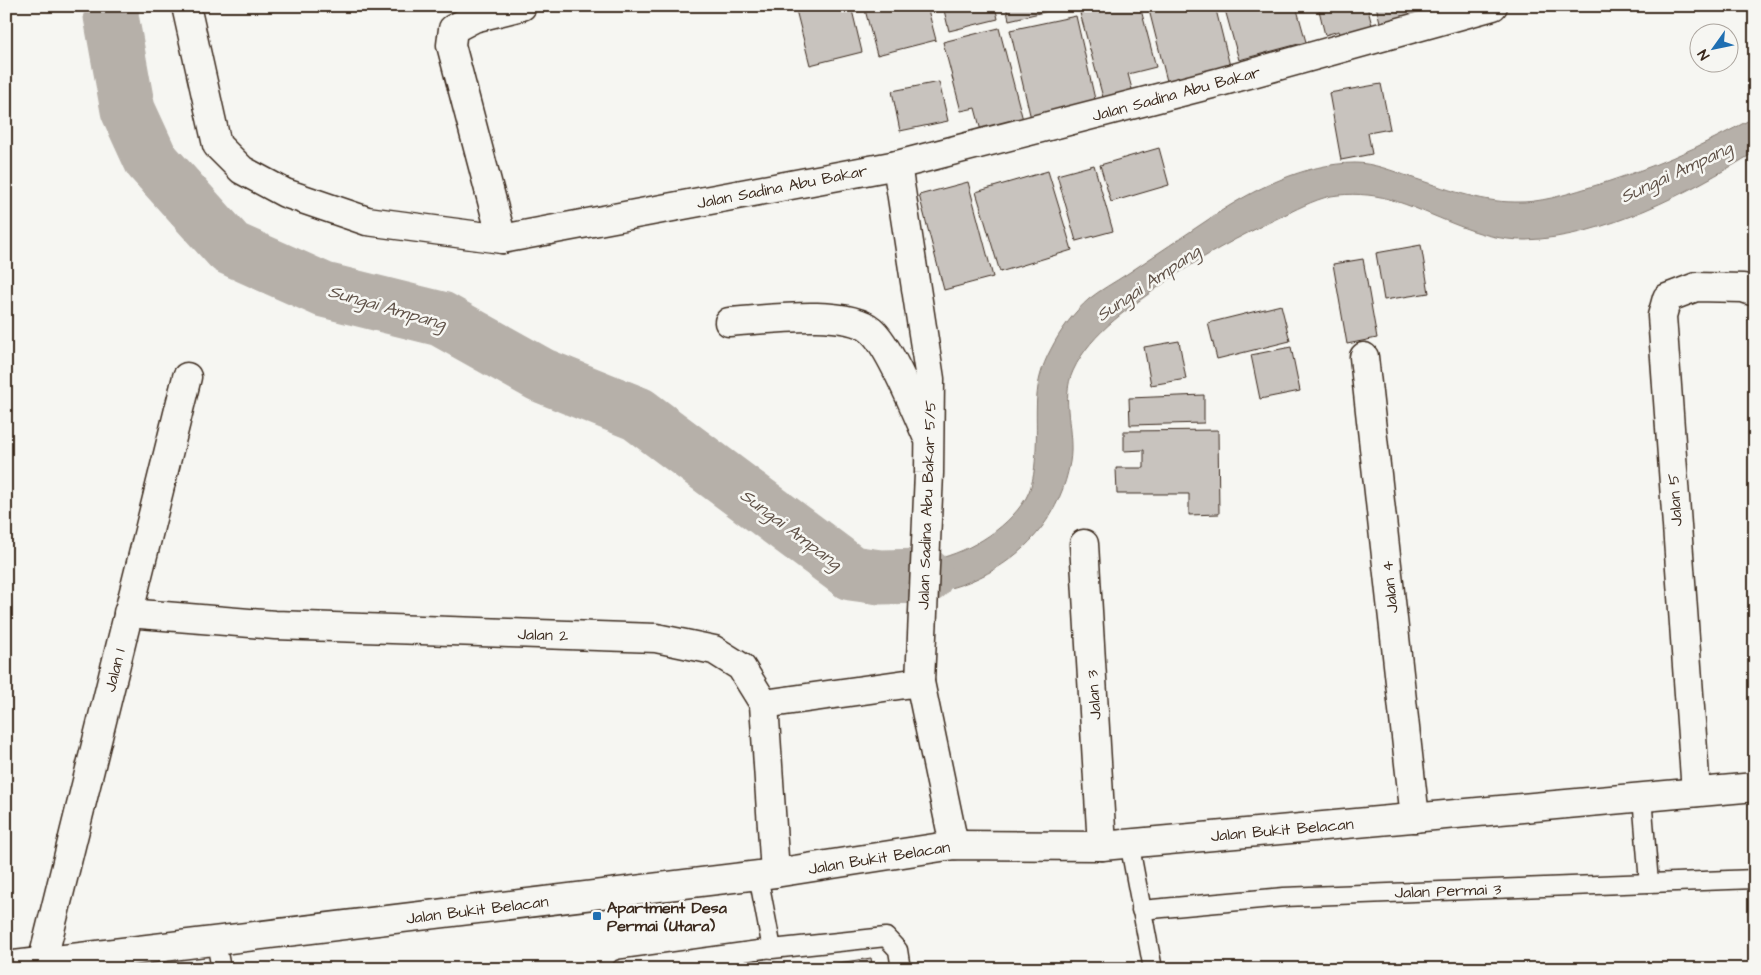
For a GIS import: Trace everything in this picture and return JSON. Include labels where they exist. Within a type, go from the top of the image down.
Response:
[{"type":"street","name":"Jalan Sadina Abu Bakar","points":[[186,6],[217,145],[242,170],[285,193],[367,221],[502,238],[897,165],[1220,82],[1493,6]]},
{"type":"street","points":[[502,238],[451,45],[453,29],[474,18],[522,6]]},
{"type":"street","name":"Jalan Sadina Abu Bakar 5/5","points":[[897,165],[930,379],[929,473],[920,682],[954,845]]},
{"type":"street","name":"Jalan 5","points":[[1696,792],[1662,316],[1667,298],[1696,287],[1743,288],[1755,292]]},
{"type":"street","points":[[729,322],[829,316],[862,324],[879,338],[896,369],[929,440]]},
{"type":"street","name":"Jalan 4","points":[[1364,357],[1415,818]]},
{"type":"street","name":"Jalan 1","points":[[42,963],[187,377]]},
{"type":"street","name":"Jalan 3","points":[[1084,544],[1102,846]]},
{"type":"street","name":"Jalan 2","points":[[128,612],[275,625],[656,638],[714,650],[741,667],[764,704],[767,874]]},
{"type":"street","points":[[764,704],[920,682]]},
{"type":"street","name":"Jalan Bukit Belacan","points":[[6,966],[99,962],[216,942],[767,874],[954,845],[1102,846],[1129,842],[1755,787]]},
{"type":"lane","points":[[1642,797],[1650,882]]},
{"type":"lane","points":[[1129,842],[1153,969]]},
{"type":"lane","points":[[767,874],[772,948]]},
{"type":"lane","name":"Jalan Permai 3","points":[[1141,910],[1284,896],[1650,882],[1755,880]]},
{"type":"lane","points":[[621,969],[772,948],[886,937],[898,950],[901,969]]},
{"type":"lane","points":[[216,942],[222,969]]},
{"type":"water","points":[[1755,117],[1755,152],[1674,197],[1616,222],[1586,231],[1556,237],[1526,240],[1508,239],[1473,231],[1389,199],[1353,194],[1331,196],[1318,200],[1250,232],[1168,280],[1114,320],[1091,343],[1073,371],[1069,382],[1068,404],[1071,451],[1070,462],[1059,497],[1041,528],[1017,554],[988,573],[955,587],[920,593],[884,593],[849,584],[853,562],[909,563],[941,558],[983,540],[1007,521],[1018,510],[1031,487],[1034,474],[1037,398],[1040,375],[1051,349],[1068,322],[1083,304],[1098,292],[1244,197],[1298,173],[1336,164],[1355,163],[1369,164],[1449,190],[1488,200],[1533,201],[1578,191],[1652,166],[1694,148]]},
{"type":"building","points":[[795,6],[851,6],[862,52],[810,65]]},
{"type":"building","points":[[864,6],[927,6],[936,40],[877,55]]},
{"type":"building","points":[[943,6],[995,6],[998,19],[949,31]]},
{"type":"building","points":[[1006,6],[1070,6],[1009,20]]},
{"type":"building","points":[[1107,6],[1140,6],[1156,67],[1128,74],[1133,93],[1104,101],[1080,13]]},
{"type":"building","points":[[1148,6],[1215,6],[1231,70],[1168,85]]},
{"type":"building","points":[[1224,6],[1296,6],[1306,42],[1239,60]]},
{"type":"building","points":[[1318,6],[1367,6],[1375,37],[1342,45],[1339,31],[1325,35]]},
{"type":"building","points":[[1376,6],[1443,6],[1383,34]]},
{"type":"building","points":[[1076,16],[1097,108],[1032,123],[1010,30]]},
{"type":"building","points":[[999,28],[1023,120],[981,131],[975,108],[961,111],[943,42]]},
{"type":"building","points":[[939,82],[948,121],[900,131],[892,91]]},
{"type":"building","points":[[1381,84],[1390,129],[1368,133],[1372,154],[1341,160],[1329,93]]},
{"type":"building","points":[[1159,148],[1169,185],[1111,202],[1100,165]]},
{"type":"building","points":[[1094,165],[1113,231],[1076,241],[1057,175]]},
{"type":"building","points":[[1048,171],[1072,250],[1000,272],[976,192]]},
{"type":"building","points":[[968,182],[993,277],[944,290],[919,195]]},
{"type":"building","points":[[1421,245],[1429,293],[1384,300],[1376,253]]},
{"type":"building","points":[[1363,259],[1377,338],[1347,344],[1333,264]]},
{"type":"building","points":[[1281,305],[1290,341],[1217,359],[1208,323]]},
{"type":"building","points":[[1179,341],[1186,379],[1151,385],[1144,347]]},
{"type":"building","points":[[1291,347],[1300,391],[1260,399],[1251,355]]},
{"type":"building","points":[[1204,395],[1204,423],[1130,425],[1129,398]]},
{"type":"building","points":[[1218,430],[1219,514],[1189,515],[1189,494],[1117,494],[1116,468],[1144,468],[1144,450],[1124,451],[1124,431]]},
{"type":"building","points":[[871,958],[873,969],[799,969]]},
{"type":"waterway","name":"Sungai Ampang","points":[[112,6],[111,16],[128,110],[151,160],[230,248],[324,290],[441,319],[541,375],[638,414],[851,573],[880,577],[926,576]]},
{"type":"place","name":"Apartment Desa Permai (Utara)","points":[[597,916]]}]
